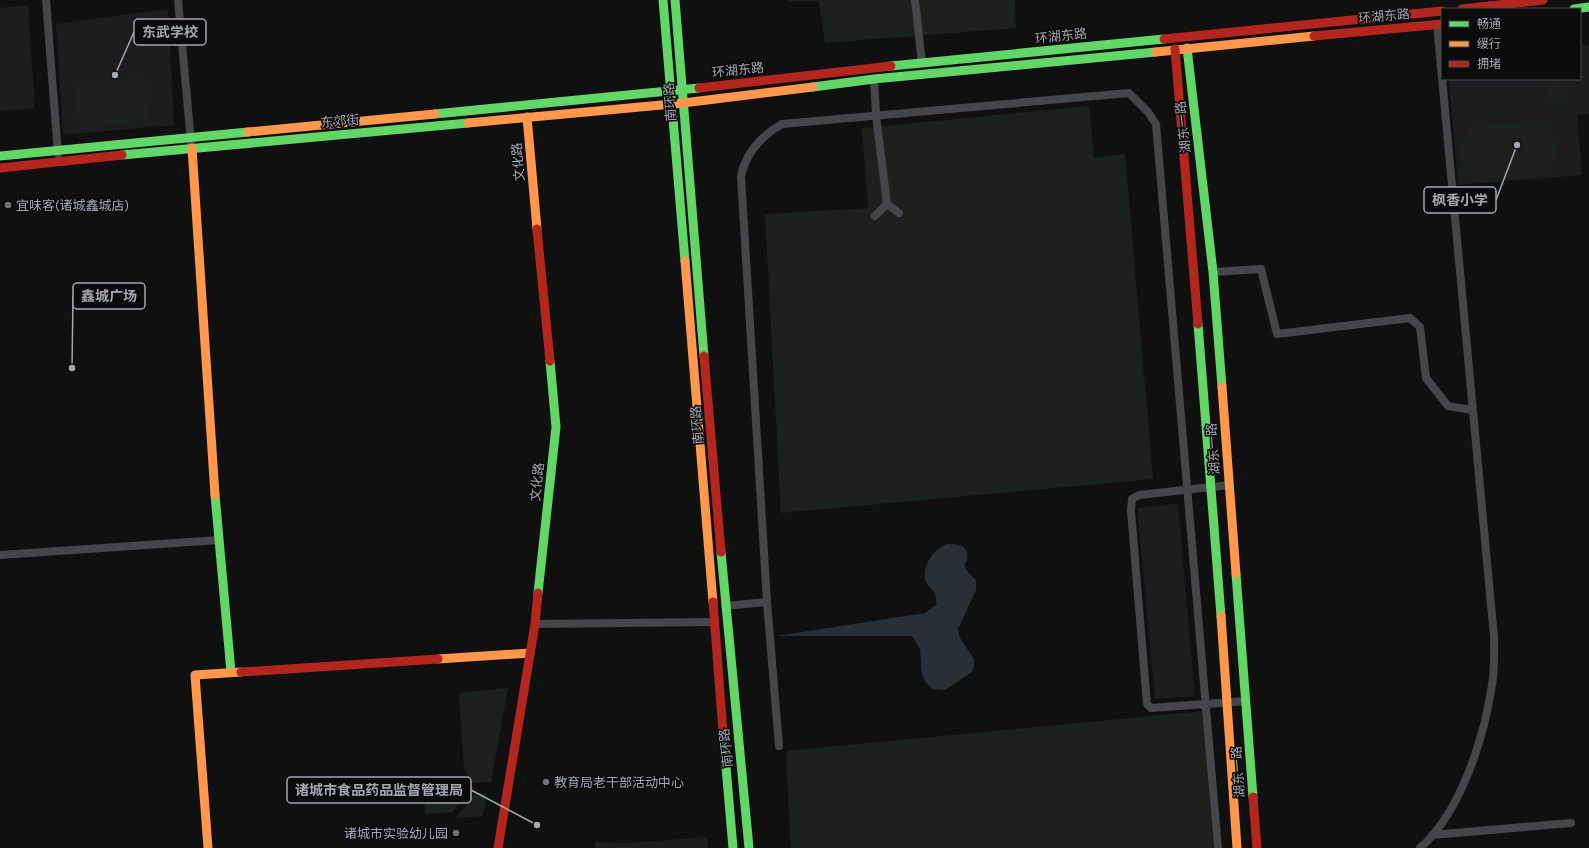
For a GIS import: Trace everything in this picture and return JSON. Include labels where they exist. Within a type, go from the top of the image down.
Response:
[{"type":"main road","name":"南环路","points":[[663,0],[732,848]]},
{"type":"main road","name":"南环路","points":[[675,0],[725,606],[749,848]]},
{"type":"main road","points":[[1471,8],[1543,0]]},
{"type":"main road","name":"环湖东路","points":[[682,89],[922,63],[1441,11]]},
{"type":"main road","name":"环湖东路","points":[[683,103],[874,78],[1439,24]]},
{"type":"main road","name":"湖东一路","points":[[1187,48],[1213,272],[1257,848]]},
{"type":"main road","name":"湖东一路","points":[[1175,49],[1212,488],[1237,848]]},
{"type":"main road","name":"东郊街","points":[[0,156],[682,89]]},
{"type":"main road","name":"东郊街","points":[[0,168],[192,148],[683,103]]},
{"type":"main road","name":"文化路","points":[[498,848],[535,624],[556,427],[527,117]]},
{"type":"main road","points":[[192,148],[211,447],[231,672]]},
{"type":"main road","points":[[208,848],[195,675],[530,654]]},
{"type":"street","points":[[46,0],[59,163]]},
{"type":"street","points":[[178,0],[192,148]]},
{"type":"street","points":[[915,0],[922,63]]},
{"type":"street","points":[[1439,24],[1441,47]]},
{"type":"street","points":[[874,78],[876,115],[887,204],[899,213]]},
{"type":"street","points":[[1420,848],[1432,835],[1452,806],[1463,783],[1482,731],[1492,685],[1494,636],[1472,410],[1444,80]]},
{"type":"street","points":[[779,746],[767,602],[741,176],[743,167],[750,152],[770,131],[782,124],[1129,93],[1148,112],[1156,124],[1189,490],[1218,848]]},
{"type":"street","points":[[875,216],[887,204]]},
{"type":"street","points":[[1213,272],[1261,269],[1277,334],[1410,318],[1420,327],[1426,378],[1448,406],[1472,410]]},
{"type":"street","points":[[1229,485],[1139,495],[1132,499],[1132,519],[1147,704],[1151,708],[1246,701]]},
{"type":"street","points":[[0,555],[219,540]]},
{"type":"street","points":[[725,606],[767,602]]},
{"type":"street","points":[[535,624],[714,622]]},
{"type":"street","points":[[1432,835],[1571,823]]},
{"type":"shaded area","points":[[787,0],[1015,0],[1016,28],[825,43],[819,1]]},
{"type":"shaded area","points":[[28,5],[35,108],[0,112],[0,8]]},
{"type":"shaded area","points":[[168,9],[174,125],[63,135],[56,24]]},
{"type":"shaded area","points":[[1581,45],[1589,45],[1589,114],[1577,115],[1582,175],[1458,185],[1449,80],[1581,80]]},
{"type":"shaded area","points":[[145,77],[148,121],[79,128],[74,83]]},
{"type":"shaded area","points":[[1548,80],[1567,80],[1569,103],[1550,104]]},
{"type":"shaded area","points":[[1089,106],[1094,158],[1125,154],[1153,479],[781,513],[765,214],[868,208],[862,128]]},
{"type":"shaded area","points":[[1545,120],[1548,129],[1557,143],[1557,148],[1553,163],[1548,170],[1541,175],[1533,177],[1482,178],[1467,171],[1462,164],[1460,149],[1463,142],[1469,136],[1468,127]]},
{"type":"shaded area","points":[[1178,503],[1195,696],[1155,699],[1137,508]]},
{"type":"shaded area","points":[[948,544],[960,545],[967,551],[965,567],[976,581],[976,590],[958,629],[960,638],[974,659],[974,666],[972,672],[945,690],[933,689],[926,683],[922,674],[920,649],[912,636],[777,636],[925,613],[937,604],[935,593],[927,584],[925,579],[926,567],[934,553]]},
{"type":"shaded area","points":[[508,688],[491,782],[472,783],[464,769],[459,693]]},
{"type":"shaded area","points":[[1203,711],[1213,848],[791,848],[786,751]]},
{"type":"shaded area","points":[[454,776],[458,781],[462,794],[457,807],[453,812],[425,814],[423,777]]},
{"type":"shaded area","points":[[487,793],[483,816],[456,818],[474,794]]},
{"type":"shaded area","points":[[707,837],[708,848],[595,848],[596,842],[627,843]]},
{"type":"traffic: fast","points":[[663,0],[685,261]]},
{"type":"traffic: fast","points":[[675,0],[704,356]]},
{"type":"traffic: fast","points":[[1581,8],[1589,7]]},
{"type":"traffic: fast","points":[[891,66],[1164,39]]},
{"type":"traffic: fast","points":[[1187,48],[1213,272],[1222,387]]},
{"type":"traffic: fast","points":[[813,87],[874,79],[1156,52]]},
{"type":"traffic: fast","points":[[435,114],[699,88]]},
{"type":"traffic: fast","points":[[122,155],[468,123]]},
{"type":"traffic: fast","points":[[0,156],[248,132]]},
{"type":"traffic: fast","points":[[1198,324],[1221,616]]},
{"type":"traffic: fast","points":[[538,593],[556,427],[550,361]]},
{"type":"traffic: fast","points":[[215,495],[231,672]]},
{"type":"traffic: fast","points":[[721,552],[749,848]]},
{"type":"traffic: fast","points":[[1236,574],[1253,797]]},
{"type":"traffic: fast","points":[[723,732],[733,848]]},
{"type":"traffic: slow","points":[[1156,52],[1314,36]]},
{"type":"traffic: slow","points":[[468,123],[683,103],[813,87]]},
{"type":"traffic: slow","points":[[248,132],[435,114]]},
{"type":"traffic: slow","points":[[527,117],[537,229]]},
{"type":"traffic: slow","points":[[192,148],[215,495]]},
{"type":"traffic: slow","points":[[685,261],[713,602]]},
{"type":"traffic: slow","points":[[1222,387],[1236,574]]},
{"type":"traffic: slow","points":[[1221,616],[1237,848]]},
{"type":"traffic: slow","points":[[438,659],[530,653]]},
{"type":"traffic: slow","points":[[208,848],[195,675],[241,672]]},
{"type":"traffic: jam","points":[[1471,8],[1543,0]]},
{"type":"traffic: jam","points":[[1164,39],[1441,11]]},
{"type":"traffic: jam","points":[[1314,36],[1441,24]]},
{"type":"traffic: jam","points":[[1175,49],[1198,324]]},
{"type":"traffic: jam","points":[[699,88],[891,66]]},
{"type":"traffic: jam","points":[[0,168],[122,155]]},
{"type":"traffic: jam","points":[[537,229],[550,361]]},
{"type":"traffic: jam","points":[[704,356],[721,552]]},
{"type":"traffic: jam","points":[[498,848],[535,624],[538,593]]},
{"type":"traffic: jam","points":[[713,602],[723,732]]},
{"type":"traffic: jam","points":[[241,672],[438,659]]},
{"type":"traffic: jam","points":[[1253,797],[1257,848]]},
{"type":"place","name":"东武学校","points":[[115,75]]},
{"type":"place","name":"枫香小学","points":[[1517,145]]},
{"type":"place","name":"宜味客(诸城鑫城店)","points":[[8,205]]},
{"type":"place","name":"鑫城广场","points":[[72,368]]},
{"type":"place","name":"教育局老干部活动中心","points":[[546,782]]},
{"type":"place","name":"诸城市食品药品监督管理局","points":[[537,825]]},
{"type":"place","name":"诸城市实验幼儿园","points":[[456,833]]}]
